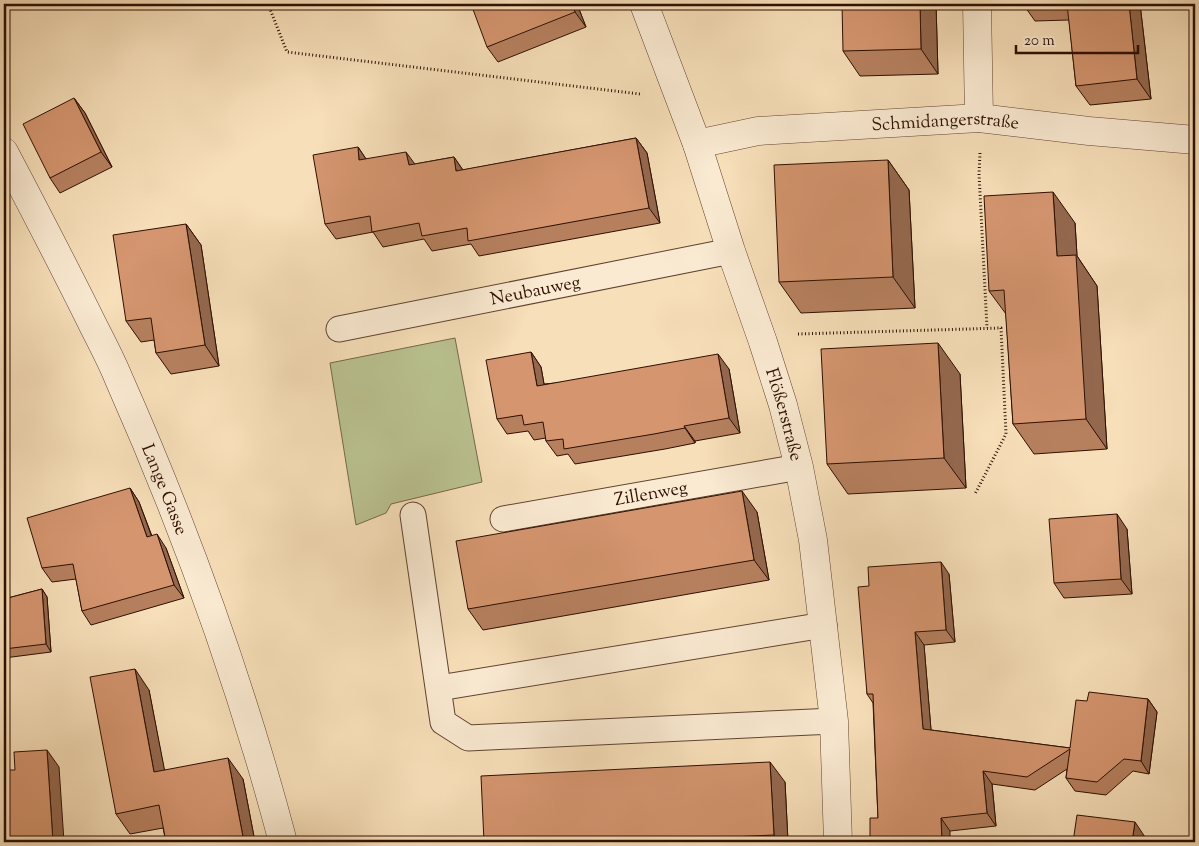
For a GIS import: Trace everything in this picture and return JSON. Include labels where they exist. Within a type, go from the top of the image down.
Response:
[{"type":"street","name":"Flößerstraße","points":[[644,4],[697,144],[783,405],[799,468],[812,540],[824,625],[834,721],[838,842]]},
{"type":"street","points":[[978,4],[979,118]]},
{"type":"street","name":"Schmidangerstraße","points":[[697,144],[758,131],[979,118],[1089,131],[1195,140]]},
{"type":"street","name":"Lange Gasse","points":[[4,152],[51,241],[117,376],[171,501],[219,633],[252,735],[283,842]]},
{"type":"lane","name":"Neubauweg","points":[[339,329],[731,250]]},
{"type":"lane","name":"Zillenweg","points":[[503,519],[799,468]]},
{"type":"lane","points":[[413,515],[443,722],[468,738],[834,721]]},
{"type":"lane","points":[[438,688],[824,625]]},
{"type":"path","points":[[268,4],[287,52],[680,98]]},
{"type":"path","points":[[979,118],[979,174],[987,328]]},
{"type":"path","points":[[763,342],[788,335],[1002,328],[1006,434],[975,494]]},
{"type":"green space","points":[[455,338],[482,482],[391,504],[386,513],[356,525],[330,363]]},
{"type":"building","points":[[471,4],[572,4],[575,12],[487,47]]},
{"type":"building","points":[[842,4],[920,4],[921,49],[843,51]]},
{"type":"building","points":[[1067,4],[1129,4],[1137,79],[1076,86]]},
{"type":"building","points":[[74,98],[101,152],[50,178],[23,124]]},
{"type":"building","points":[[636,138],[649,208],[468,241],[467,228],[422,236],[419,223],[372,232],[370,216],[325,224],[313,155],[358,147],[359,160],[406,152],[409,165],[454,157],[456,171]]},
{"type":"building","points":[[888,160],[893,277],[779,282],[774,165]]},
{"type":"building","points":[[1053,192],[1057,256],[1076,255],[1086,419],[1013,424],[1004,290],[989,291],[984,196]]},
{"type":"building","points":[[186,224],[205,345],[156,353],[151,318],[126,321],[113,235]]},
{"type":"building","points":[[938,343],[944,458],[827,464],[821,349]]},
{"type":"building","points":[[531,352],[537,386],[718,354],[729,418],[684,426],[685,428],[654,434],[564,449],[563,439],[546,441],[543,422],[524,425],[522,415],[497,419],[486,360]]},
{"type":"building","points":[[130,488],[147,537],[157,534],[174,585],[82,611],[73,564],[42,568],[27,518]]},
{"type":"building","points":[[742,491],[754,560],[468,609],[456,541]]},
{"type":"building","points":[[1117,514],[1121,579],[1054,583],[1049,519]]},
{"type":"building","points":[[941,562],[946,630],[915,632],[923,729],[1070,748],[1076,700],[1087,701],[1089,692],[1148,699],[1141,761],[1124,759],[1097,782],[1066,778],[1070,749],[1027,777],[983,771],[987,813],[941,818],[942,842],[870,842],[870,818],[878,818],[873,694],[867,694],[858,587],[869,586],[868,567]]},
{"type":"building","points":[[42,589],[46,644],[4,649],[4,599]]},
{"type":"building","points":[[135,669],[154,772],[228,758],[244,842],[166,842],[159,805],[116,814],[90,677]]},
{"type":"building","points":[[47,750],[53,842],[4,842],[4,770],[15,770],[14,752]]},
{"type":"building","points":[[770,762],[774,835],[623,842],[484,842],[481,776]]},
{"type":"building","points":[[1077,815],[1135,822],[1132,842],[1073,842]]}]
